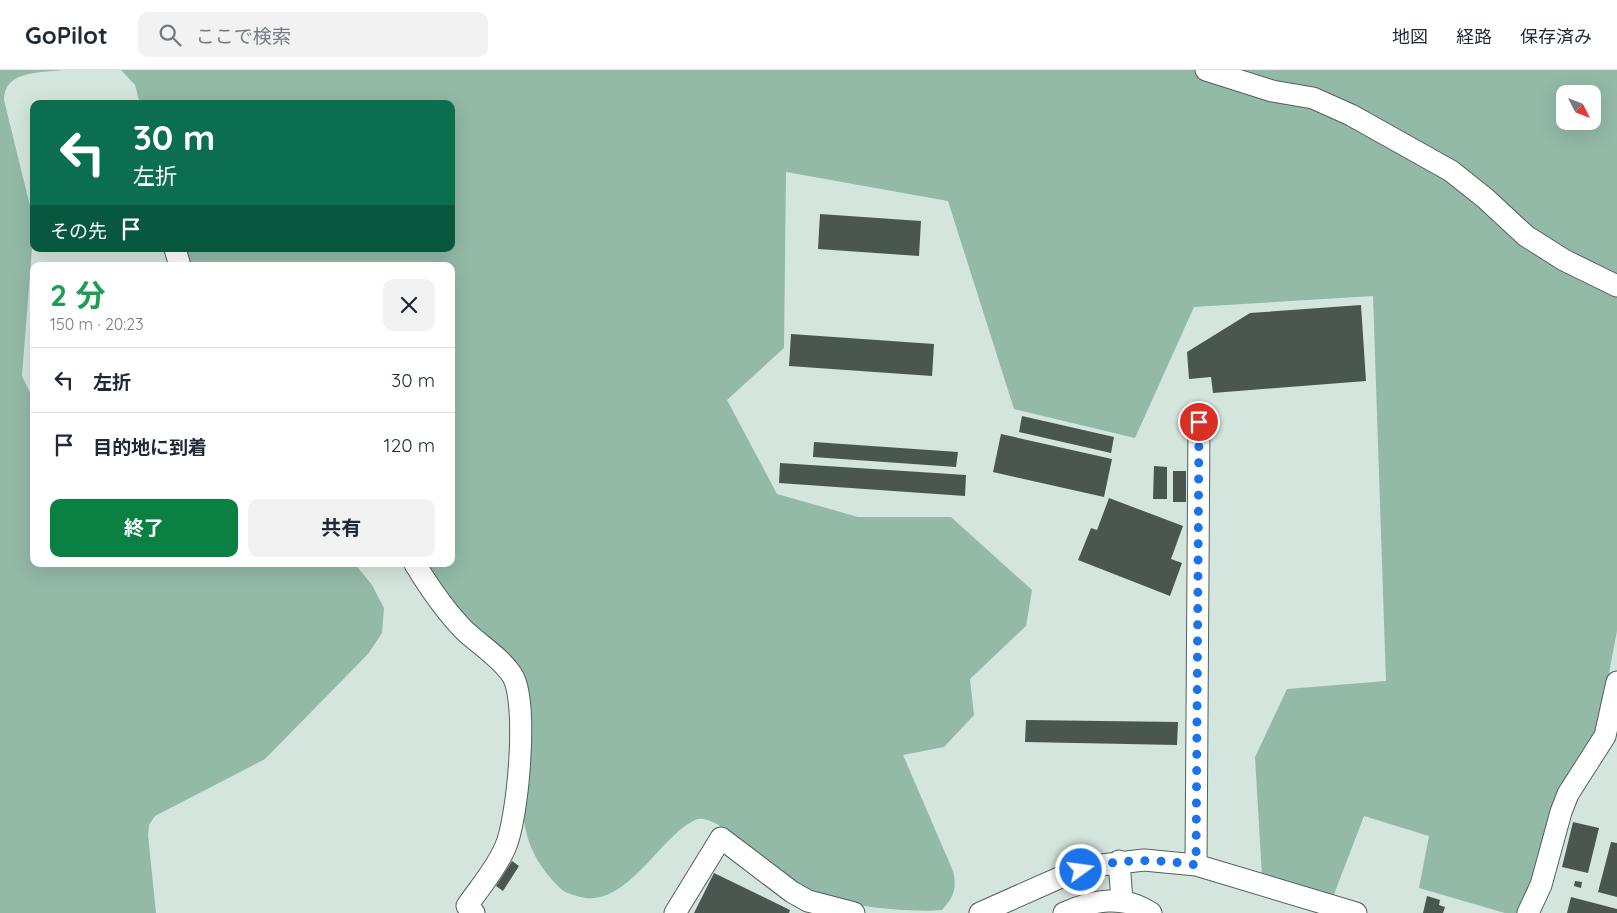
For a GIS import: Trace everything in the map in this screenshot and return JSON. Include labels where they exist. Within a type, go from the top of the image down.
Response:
[{"type":"street","points":[[1206,70],[1272,91],[1313,98],[1351,115],[1451,171],[1485,198],[1526,236],[1564,260],[1617,286]]},
{"type":"street","points":[[1196,865],[1199,422]]},
{"type":"street","points":[[416,567],[432,591],[463,629],[512,676],[518,692],[521,754],[511,831],[506,848],[467,906],[474,913]]},
{"type":"street","points":[[1528,913],[1541,885],[1561,812],[1568,794],[1605,736],[1617,682]]},
{"type":"street","points":[[675,913],[721,838],[792,892],[808,901],[854,913]]},
{"type":"street","points":[[980,913],[1068,874],[1119,862],[1170,861],[1196,865],[1356,913]]},
{"type":"street","points":[[1119,862],[1122,901]]},
{"type":"street","points":[[1064,913],[1101,900],[1122,901],[1142,907],[1151,913]]},
{"type":"green space","points":[[0,70],[63,70],[35,73],[17,78],[10,83],[4,100],[30,206],[30,252],[32,252],[22,376],[30,393],[30,567],[357,567],[372,585],[384,608],[382,633],[368,654],[265,759],[155,816],[149,825],[148,835],[156,913],[0,913]]},
{"type":"green space","points":[[121,70],[1617,70],[1617,631],[1600,720],[1518,913],[1505,913],[1419,888],[1429,836],[1364,816],[1333,897],[1262,876],[1255,757],[1287,689],[1386,681],[1373,296],[1194,307],[1135,438],[1014,409],[948,201],[786,172],[784,348],[727,400],[777,494],[858,517],[951,517],[1032,590],[1026,626],[970,679],[974,715],[944,747],[903,755],[953,871],[954,892],[942,910],[929,911],[856,905],[823,897],[786,878],[717,824],[702,819],[693,821],[680,830],[640,871],[610,894],[594,898],[577,896],[569,894],[560,888],[538,861],[531,847],[524,824],[523,803],[528,691],[451,601],[428,567],[455,567],[455,262],[189,262],[185,252],[455,252],[455,100],[139,100],[135,85]]},
{"type":"building","points":[[820,214],[921,221],[919,256],[818,249]]},
{"type":"building","points":[[1361,305],[1366,381],[1213,393],[1211,377],[1189,379],[1187,352],[1250,313]]},
{"type":"building","points":[[791,334],[934,344],[932,376],[789,366]]},
{"type":"building","points":[[1022,416],[1114,437],[1111,453],[1019,432]]},
{"type":"building","points":[[1001,434],[1112,459],[1104,497],[993,472]]},
{"type":"building","points":[[814,442],[958,452],[956,467],[813,457]]},
{"type":"building","points":[[780,463],[966,475],[965,496],[779,483]]},
{"type":"building","points":[[1154,466],[1167,467],[1167,499],[1153,499]]},
{"type":"building","points":[[1173,471],[1186,471],[1186,502],[1173,502]]},
{"type":"building","points":[[1109,498],[1183,526],[1171,559],[1182,563],[1170,596],[1078,560],[1091,528],[1097,530]]},
{"type":"building","points":[[1026,720],[1178,722],[1177,745],[1025,742]]},
{"type":"building","points":[[1573,822],[1599,828],[1588,873],[1562,867]]},
{"type":"building","points":[[1611,842],[1617,843],[1617,897],[1598,892]]},
{"type":"building","points":[[512,861],[519,866],[503,891],[496,886]]},
{"type":"building","points":[[714,873],[790,910],[789,913],[694,913]]},
{"type":"building","points":[[1575,881],[1582,882],[1581,888],[1574,886]]},
{"type":"building","points":[[1427,896],[1440,900],[1439,905],[1445,907],[1443,913],[1423,913]]},
{"type":"building","points":[[1571,897],[1617,909],[1617,913],[1567,913]]},
{"type":"route","points":[[1081,870],[1093,866],[1144,860],[1196,865],[1199,422]]}]
